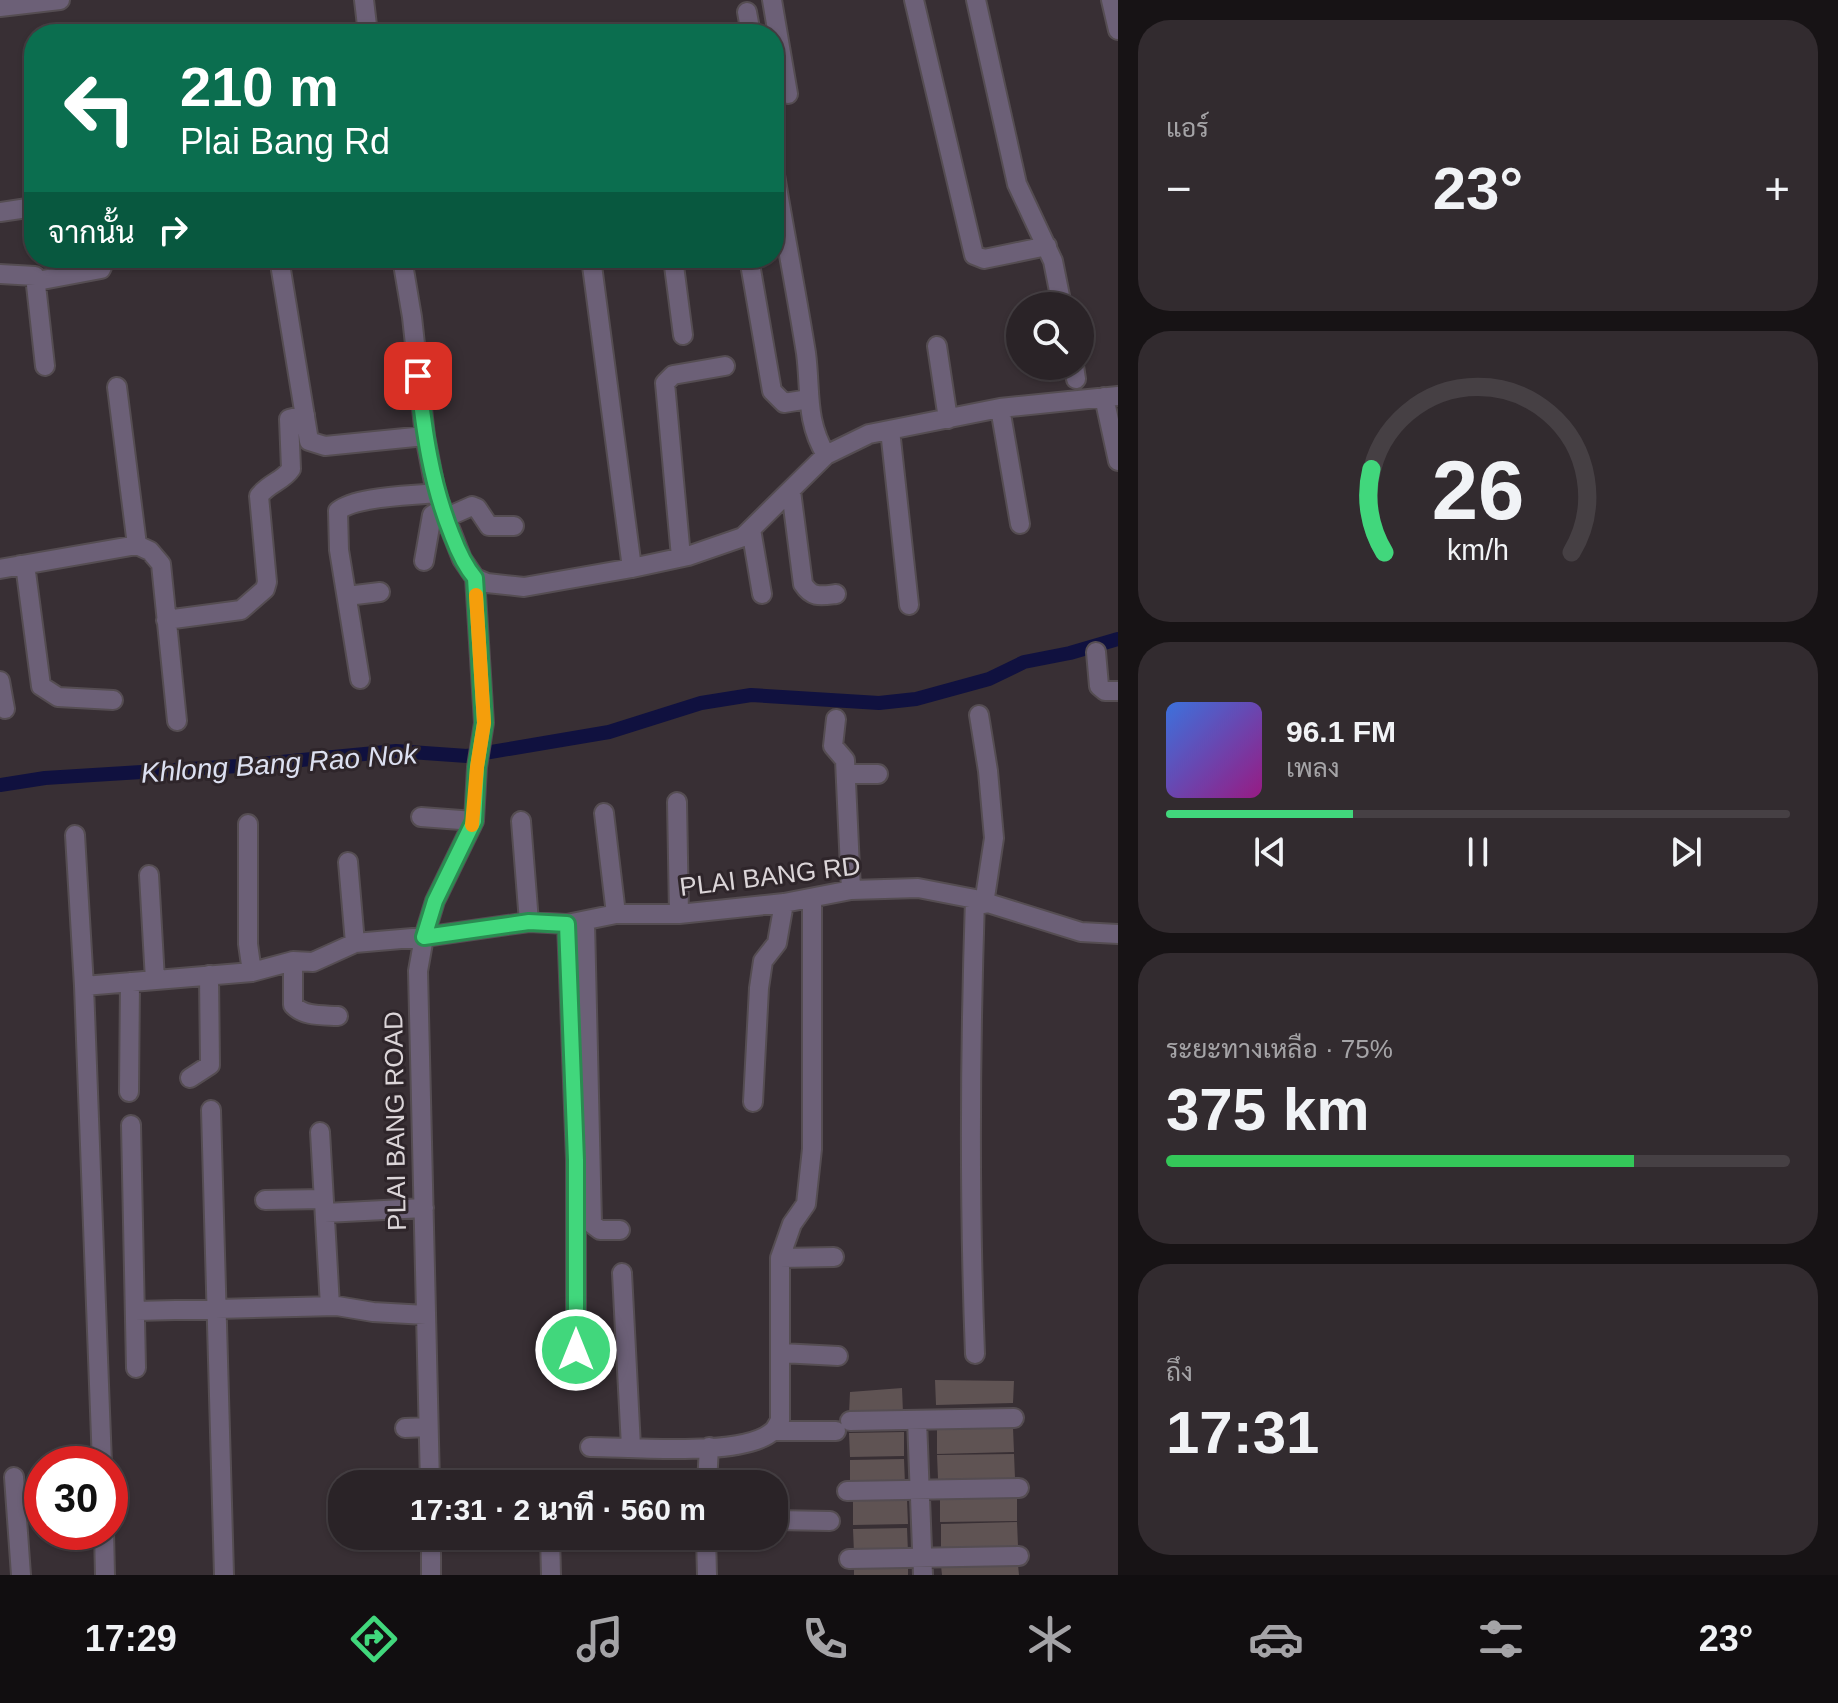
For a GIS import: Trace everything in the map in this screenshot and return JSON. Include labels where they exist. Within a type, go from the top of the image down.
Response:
[{"type":"street","points":[[0,7],[60,0]]},
{"type":"street","points":[[364,0],[367,24]]},
{"type":"street","points":[[772,0],[776,24]]},
{"type":"street","points":[[914,0],[974,255],[984,259],[1047,246]]},
{"type":"street","points":[[976,0],[1017,184],[1053,261],[1059,292]]},
{"type":"street","points":[[1111,0],[1118,30]]},
{"type":"street","points":[[747,12],[749,24]]},
{"type":"street","points":[[784,70],[788,94]]},
{"type":"street","points":[[0,212],[24,208]]},
{"type":"street","points":[[784,228],[806,357],[810,419],[826,455]]},
{"type":"street","points":[[37,281],[101,268]]},
{"type":"street","points":[[404,268],[425,436],[441,507],[462,559],[475,578],[487,583],[524,587],[632,568],[681,557],[743,537],[826,455],[869,434],[1000,408],[1111,397],[1118,461]]},
{"type":"street","points":[[592,268],[632,568]]},
{"type":"street","points":[[674,268],[683,335]]},
{"type":"street","points":[[751,268],[772,391],[784,403],[809,399]]},
{"type":"street","points":[[281,270],[309,441],[325,446],[425,436]]},
{"type":"street","points":[[0,274],[31,275],[37,281],[45,366]]},
{"type":"street","points":[[937,346],[948,419]]},
{"type":"street","points":[[681,557],[665,383],[673,375],[725,366]]},
{"type":"street","points":[[117,387],[137,545]]},
{"type":"street","points":[[1000,408],[1020,524]]},
{"type":"street","points":[[166,620],[241,610],[265,589],[267,582],[259,496],[267,485],[288,474],[291,469],[289,419],[305,415]]},
{"type":"street","points":[[890,430],[909,605]]},
{"type":"street","points":[[791,491],[803,584],[812,595],[836,594]]},
{"type":"street","points":[[360,679],[339,550],[338,511],[343,506],[358,502],[472,506],[477,508],[489,526],[514,526]]},
{"type":"street","points":[[424,561],[432,515],[441,507]]},
{"type":"street","points":[[751,529],[762,594]]},
{"type":"street","points":[[0,569],[137,545],[150,551],[161,564],[177,721]]},
{"type":"street","points":[[20,565],[26,572],[41,686],[58,697],[113,700]]},
{"type":"street","name":"PLAI BANG ROAD","points":[[430,1470],[418,971],[435,901],[474,821],[477,767],[484,723],[475,578]]},
{"type":"street","points":[[347,596],[380,592]]},
{"type":"street","points":[[1096,652],[1098,684],[1105,691],[1118,691]]},
{"type":"street","points":[[0,681],[5,709]]},
{"type":"street","points":[[975,1354],[969,1223],[969,1066],[980,902],[994,838],[979,715]]},
{"type":"street","points":[[836,719],[833,746],[845,760],[851,890]]},
{"type":"street","points":[[846,774],[878,774]]},
{"type":"street","points":[[677,802],[679,914]]},
{"type":"street","points":[[604,813],[616,914]]},
{"type":"street","points":[[421,817],[474,821]]},
{"type":"street","points":[[521,821],[529,922]]},
{"type":"street","points":[[248,824],[248,944],[252,972]]},
{"type":"street","points":[[75,835],[84,986],[101,1446]]},
{"type":"street","points":[[348,862],[355,943]]},
{"type":"street","points":[[149,875],[155,980]]},
{"type":"street","name":"PLAI BANG RD","points":[[84,986],[252,972],[293,961],[313,962],[355,943],[529,922],[576,923],[616,914],[679,914],[784,903],[851,890],[918,888],[980,902],[1081,932],[1118,934]]},
{"type":"street","points":[[773,1431],[780,1421],[780,1258],[792,1224],[806,1204],[812,1149],[812,898]]},
{"type":"street","points":[[753,1102],[763,961],[777,943],[784,903]]},
{"type":"street","points":[[576,923],[592,1224],[600,1230],[620,1230]]},
{"type":"street","points":[[576,923],[576,1350]]},
{"type":"street","points":[[293,961],[295,1009],[303,1013],[338,1016]]},
{"type":"street","points":[[190,1078],[210,1065],[209,975]]},
{"type":"street","points":[[129,1092],[130,982]]},
{"type":"street","points":[[211,1110],[224,1575]]},
{"type":"street","points":[[131,1125],[136,1368]]},
{"type":"street","points":[[320,1132],[330,1306]]},
{"type":"street","points":[[265,1200],[324,1206],[424,1208]]},
{"type":"street","points":[[780,1258],[834,1257]]},
{"type":"street","points":[[622,1273],[631,1447]]},
{"type":"street","points":[[135,1311],[330,1306],[426,1315]]},
{"type":"street","points":[[781,1353],[838,1356]]},
{"type":"street","points":[[590,1447],[725,1448],[753,1441],[773,1431],[917,1420],[1014,1418]]},
{"type":"street","points":[[917,1420],[923,1566]]},
{"type":"street","points":[[405,1428],[428,1427]]},
{"type":"street","points":[[708,1470],[709,1447]]},
{"type":"street","points":[[14,1477],[21,1575]]},
{"type":"street","points":[[847,1491],[1019,1488]]},
{"type":"street","points":[[788,1520],[830,1521]]},
{"type":"street","points":[[104,1550],[105,1575]]},
{"type":"street","points":[[431,1550],[431,1575]]},
{"type":"street","points":[[550,1550],[551,1575]]},
{"type":"street","points":[[706,1550],[707,1575]]},
{"type":"street","points":[[849,1559],[923,1566],[1019,1556]]},
{"type":"building","points":[[935,1380],[1014,1381],[1013,1403],[936,1405]]},
{"type":"building","points":[[902,1388],[903,1413],[849,1414],[850,1392]]},
{"type":"building","points":[[1013,1428],[1014,1452],[937,1454],[937,1429]]},
{"type":"building","points":[[904,1432],[904,1456],[850,1457],[849,1433]]},
{"type":"building","points":[[1014,1454],[1015,1478],[938,1479],[937,1455]]},
{"type":"building","points":[[904,1459],[905,1484],[850,1485],[850,1460]]},
{"type":"building","points":[[1017,1496],[1017,1521],[940,1522],[940,1498]]},
{"type":"building","points":[[907,1500],[908,1524],[853,1525],[853,1501]]},
{"type":"building","points":[[1017,1522],[1018,1546],[941,1548],[941,1524]]},
{"type":"building","points":[[907,1528],[908,1552],[854,1553],[853,1529]]},
{"type":"building","points":[[1018,1565],[1019,1575],[942,1575],[941,1566]]},
{"type":"building","points":[[908,1568],[908,1575],[854,1575],[854,1569]]},
{"type":"waterway","name":"Khlong Bang Rao Nok","points":[[0,785],[45,778],[238,766],[396,751],[467,756],[609,732],[701,703],[751,695],[879,703],[916,699],[989,679],[1024,662],[1118,639]]},
{"type":"slow traffic","points":[[472,825],[484,723],[476,595]]},
{"type":"route","points":[[418,376],[436,493],[462,559],[475,578],[484,723],[477,767],[474,821],[435,901],[424,937],[529,922],[567,924],[576,1160],[576,1350]]}]
